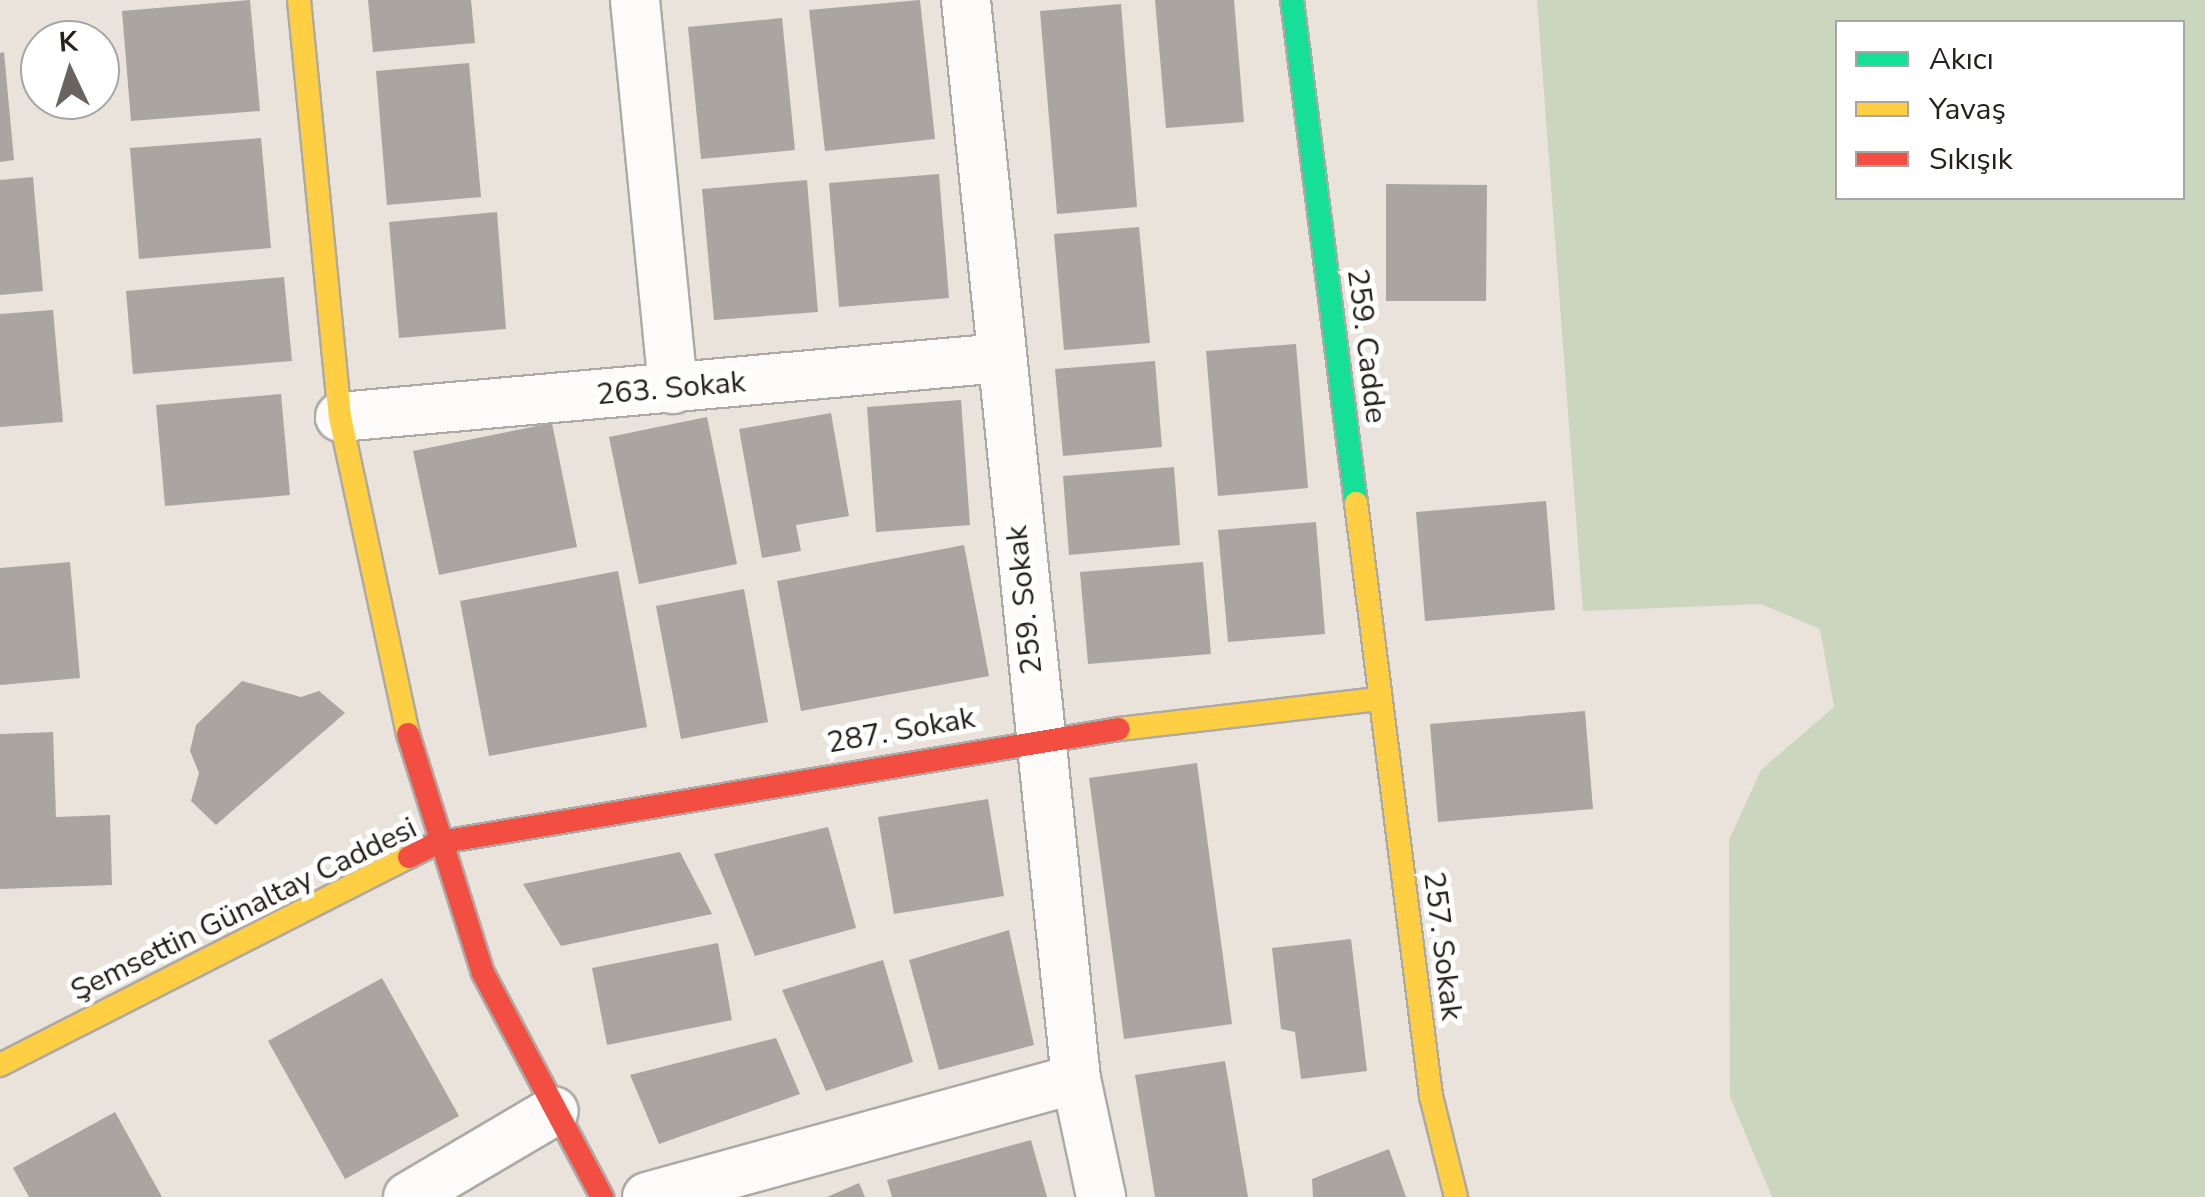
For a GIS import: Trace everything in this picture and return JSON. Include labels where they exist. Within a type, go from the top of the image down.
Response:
[{"type":"street","points":[[299,0],[340,418],[372,589],[436,843]]},
{"type":"street","points":[[635,0],[674,389]]},
{"type":"street","name":"259. Sokak","points":[[966,0],[1038,738],[1076,1079],[1101,1197]]},
{"type":"street","name":"259. Cadde","points":[[1292,0],[1380,699]]},
{"type":"street","name":"263. Sokak","points":[[340,418],[1002,358]]},
{"type":"street","name":"287. Sokak","points":[[436,843],[1038,738],[1380,699]]},
{"type":"street","name":"257. Sokak","points":[[1380,699],[1430,1096],[1456,1197]]},
{"type":"street","name":"Şemsettin Günaltay Caddesi","points":[[0,1064],[436,843],[483,973],[602,1197]]},
{"type":"street","points":[[647,1197],[1076,1079]]},
{"type":"street","points":[[408,1197],[554,1111]]},
{"type":"green space","points":[[1537,0],[2205,0],[2205,1197],[1772,1197],[1730,1097],[1729,840],[1761,770],[1834,707],[1820,629],[1761,604],[1583,611]]},
{"type":"building","points":[[250,0],[260,111],[131,121],[122,11]]},
{"type":"building","points":[[368,0],[471,0],[475,43],[373,52]]},
{"type":"building","points":[[920,0],[935,139],[825,151],[809,10]]},
{"type":"building","points":[[1155,0],[1234,0],[1244,122],[1166,128]]},
{"type":"building","points":[[1121,4],[1137,207],[1057,214],[1040,11]]},
{"type":"building","points":[[782,18],[795,150],[701,159],[688,27]]},
{"type":"building","points":[[4,52],[14,160],[0,162],[0,53]]},
{"type":"building","points":[[469,63],[481,197],[387,205],[376,71]]},
{"type":"building","points":[[261,138],[271,248],[139,259],[130,148]]},
{"type":"building","points":[[939,174],[949,298],[839,307],[829,183]]},
{"type":"building","points":[[33,177],[43,291],[0,295],[0,180]]},
{"type":"building","points":[[807,180],[818,312],[714,320],[702,189]]},
{"type":"building","points":[[1386,184],[1487,185],[1486,301],[1386,301]]},
{"type":"building","points":[[497,212],[506,329],[399,338],[389,222]]},
{"type":"building","points":[[1139,227],[1150,343],[1064,350],[1054,234]]},
{"type":"building","points":[[284,277],[292,361],[133,374],[126,291]]},
{"type":"building","points":[[53,310],[63,422],[0,427],[0,314]]},
{"type":"building","points":[[1296,344],[1308,488],[1218,496],[1206,351]]},
{"type":"building","points":[[1155,361],[1162,447],[1063,456],[1055,369]]},
{"type":"building","points":[[281,394],[290,495],[165,506],[156,405]]},
{"type":"building","points":[[961,400],[970,525],[876,532],[867,407]]},
{"type":"building","points":[[831,413],[849,516],[796,525],[801,551],[762,558],[739,429]]},
{"type":"building","points":[[707,417],[737,564],[639,584],[609,437]]},
{"type":"building","points":[[552,423],[577,547],[439,575],[413,451]]},
{"type":"building","points":[[1174,467],[1180,545],[1069,555],[1063,476]]},
{"type":"building","points":[[1546,501],[1555,610],[1425,621],[1416,512]]},
{"type":"building","points":[[1316,522],[1325,634],[1228,642],[1218,530]]},
{"type":"building","points":[[964,545],[989,676],[801,711],[777,581]]},
{"type":"building","points":[[70,562],[80,678],[0,685],[0,568]]},
{"type":"building","points":[[1203,562],[1211,654],[1088,664],[1080,572]]},
{"type":"building","points":[[618,571],[647,727],[489,756],[460,601]]},
{"type":"building","points":[[744,589],[768,722],[681,739],[656,606]]},
{"type":"building","points":[[242,681],[301,697],[319,691],[345,713],[216,825],[191,801],[199,773],[190,751],[196,725]]},
{"type":"building","points":[[1585,711],[1593,809],[1438,822],[1430,724]]},
{"type":"building","points":[[53,732],[56,817],[110,815],[112,885],[0,889],[0,734]]},
{"type":"building","points":[[1197,763],[1232,1024],[1124,1039],[1089,778]]},
{"type":"building","points":[[988,799],[1004,896],[894,914],[878,817]]},
{"type":"building","points":[[828,827],[856,928],[755,956],[714,854]]},
{"type":"building","points":[[680,852],[712,914],[561,946],[523,884]]},
{"type":"building","points":[[1009,930],[1034,1045],[939,1070],[909,960]]},
{"type":"building","points":[[1351,939],[1367,1071],[1301,1079],[1295,1032],[1281,1029],[1272,948]]},
{"type":"building","points":[[718,943],[732,1020],[607,1045],[592,968]]},
{"type":"building","points":[[883,960],[913,1062],[826,1091],[782,990]]},
{"type":"building","points":[[382,978],[459,1116],[345,1179],[268,1041]]},
{"type":"building","points":[[776,1038],[800,1094],[659,1144],[630,1075]]},
{"type":"building","points":[[1225,1061],[1248,1197],[1155,1197],[1135,1075]]},
{"type":"building","points":[[115,1112],[162,1197],[29,1197],[13,1168]]},
{"type":"building","points":[[1031,1140],[1047,1197],[892,1197],[887,1180]]},
{"type":"building","points":[[1389,1149],[1406,1197],[1313,1197],[1312,1179]]},
{"type":"building","points":[[859,1183],[865,1197],[827,1197]]},
{"type":"traffic: fast","points":[[1292,0],[1356,503]]},
{"type":"traffic: slow","points":[[299,0],[340,417],[408,734]]},
{"type":"traffic: slow","points":[[1356,503],[1431,1096],[1456,1197]]},
{"type":"traffic: slow","points":[[1119,729],[1380,699]]},
{"type":"traffic: slow","points":[[0,1065],[409,857]]},
{"type":"traffic: jam","points":[[409,857],[436,843],[1119,729]]},
{"type":"traffic: jam","points":[[408,734],[483,973],[602,1197]]}]
